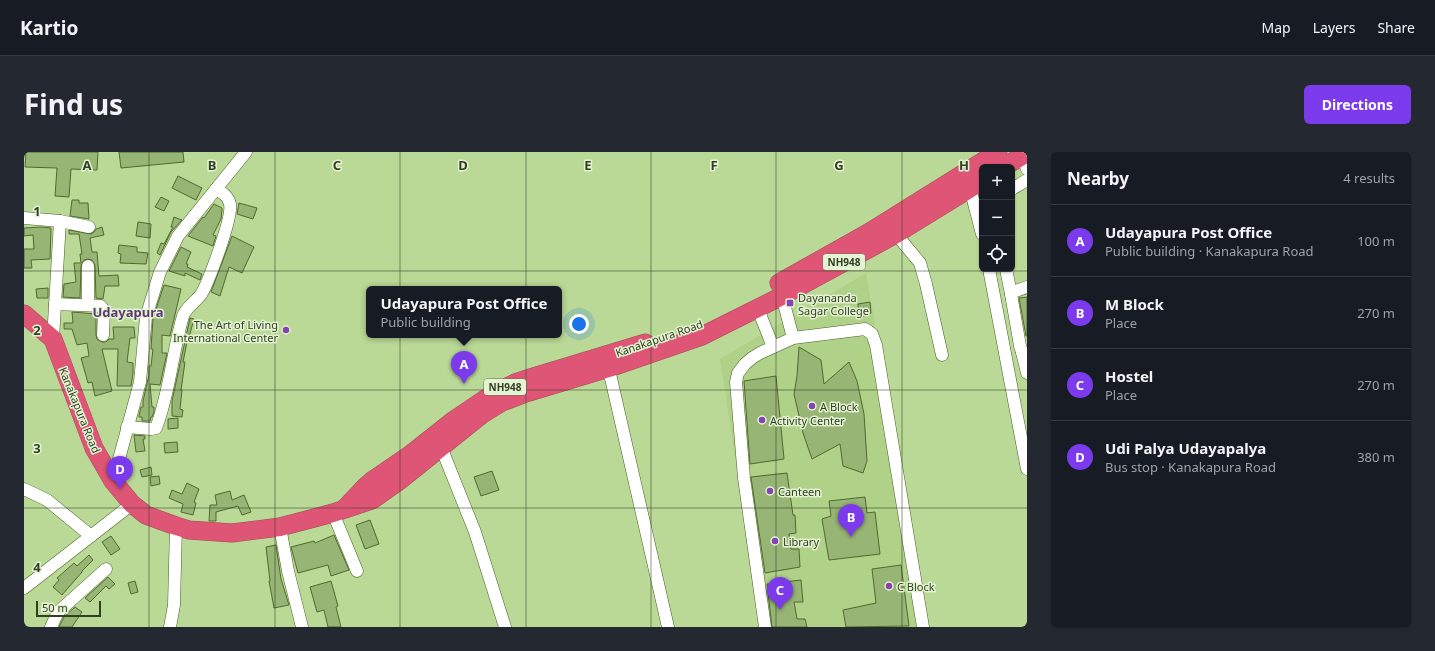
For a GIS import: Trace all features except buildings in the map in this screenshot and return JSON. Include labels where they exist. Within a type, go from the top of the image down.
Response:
[{"type":"highway","name":"Kanakapura Road","points":[[608,362],[698,326],[779,284],[868,234],[992,159]]},
{"type":"highway","points":[[1012,164],[1025,159]]},
{"type":"highway","name":"Kanakapura Road","points":[[24,314],[53,339],[94,448],[113,481],[132,504],[146,515],[189,530],[232,533],[280,527],[372,500],[399,481],[441,447],[478,411],[491,394],[515,383],[608,362],[702,336],[758,309],[896,234],[976,185]]},
{"type":"highway","name":"Kanakapura Road","points":[[338,511],[369,484],[411,454],[478,411]]},
{"type":"street","points":[[113,481],[140,382],[146,318],[160,272],[178,236],[246,152]]},
{"type":"street","points":[[1015,186],[1027,180]]},
{"type":"street","points":[[976,185],[979,210]]},
{"type":"street","points":[[127,427],[156,428],[159,420],[184,314],[197,300],[203,290],[230,217],[230,203],[225,195],[216,189]]},
{"type":"street","points":[[24,218],[60,221],[88,227]]},
{"type":"street","points":[[53,339],[60,221]]},
{"type":"street","points":[[896,234],[920,263],[942,355]]},
{"type":"street","points":[[88,266],[88,305]]},
{"type":"street","points":[[990,272],[1027,469]]},
{"type":"street","points":[[1007,272],[1027,373]]},
{"type":"street","points":[[1011,294],[1019,289],[1027,287]]},
{"type":"street","points":[[782,296],[794,338]]},
{"type":"street","points":[[55,304],[101,306],[104,311],[103,335]]},
{"type":"street","points":[[758,309],[773,347]]},
{"type":"street","points":[[765,627],[744,478],[736,382],[738,373],[745,364],[760,353],[794,338],[865,329],[872,334],[876,345],[923,627]]},
{"type":"street","points":[[608,362],[668,627]]},
{"type":"street","points":[[441,447],[475,532],[504,627]]},
{"type":"street","points":[[24,489],[47,500],[91,536]]},
{"type":"street","points":[[24,588],[132,504]]},
{"type":"street","points":[[338,511],[357,571]]},
{"type":"street","points":[[170,627],[174,605],[176,526]]},
{"type":"street","points":[[280,527],[288,571],[302,627]]},
{"type":"street","points":[[51,627],[58,612],[106,569]]},
{"type":"shaded area","points":[[866,273],[928,627],[761,627],[720,359]]},
{"type":"place","name":"Dayananda Sagar College","points":[[790,303]]},
{"type":"place","name":"The Art of Living International Center","points":[[286,330]]},
{"type":"place","name":"Udayapura Post Office","points":[[464,384]]},
{"type":"place","name":"A Block","points":[[812,406]]},
{"type":"place","name":"Activity Center","points":[[762,420]]},
{"type":"place","name":"Udi Palya Udayapalya","points":[[120,489]]},
{"type":"place","name":"Canteen","points":[[770,491]]},
{"type":"place","name":"M Block","points":[[851,537]]},
{"type":"place","name":"Library","points":[[775,541]]},
{"type":"place","name":"C Block","points":[[889,586]]},
{"type":"place","name":"Hostel","points":[[780,610]]},
{"type":"district","name":"Udayapura","points":[[128,312]]}]
